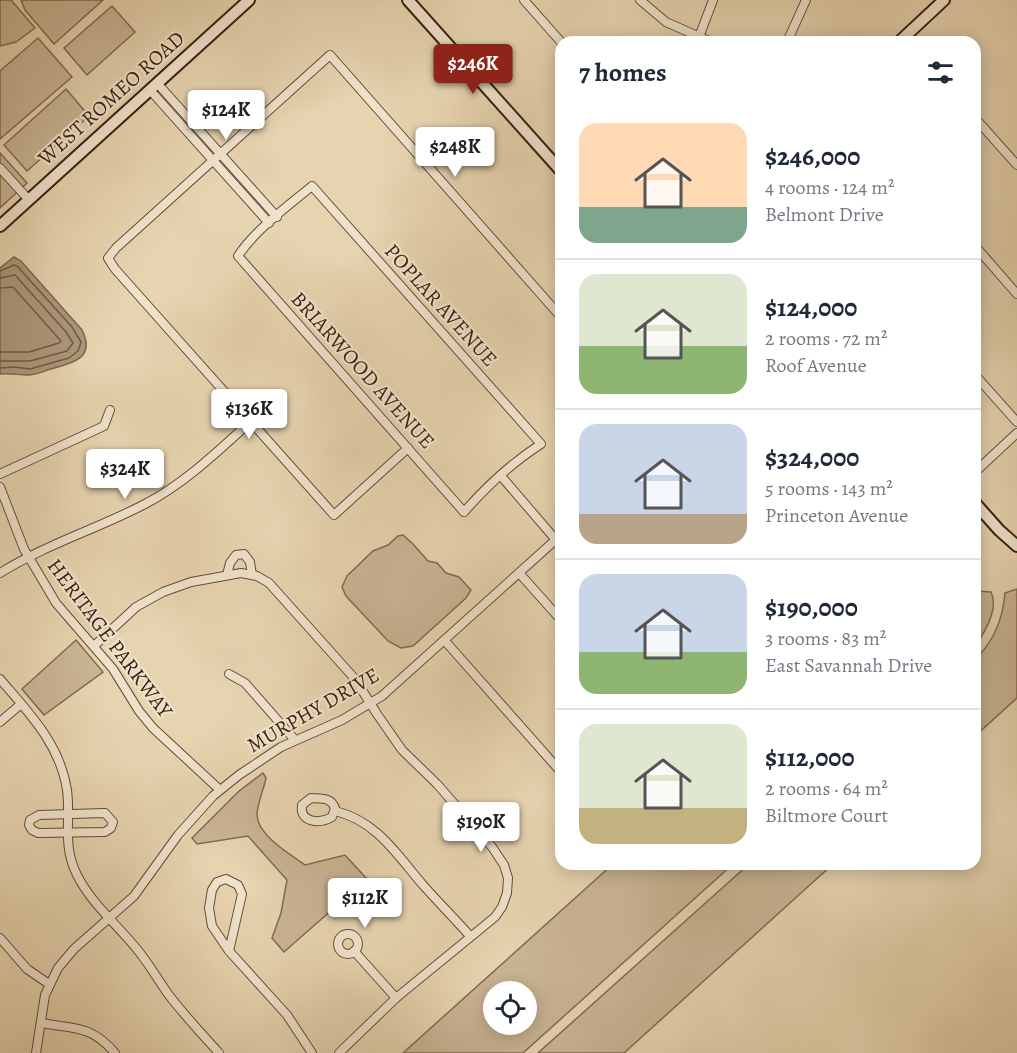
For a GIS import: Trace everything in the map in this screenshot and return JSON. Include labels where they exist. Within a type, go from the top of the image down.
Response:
[{"type":"street","name":"WEST ROMEO ROAD","points":[[0,226],[249,0]]},
{"type":"street","points":[[524,0],[556,36]]},
{"type":"street","points":[[640,0],[666,22],[695,36]]},
{"type":"street","points":[[700,36],[713,0]]},
{"type":"street","points":[[790,36],[806,0]]},
{"type":"street","points":[[908,36],[944,0]]},
{"type":"street","points":[[410,1],[555,164]]},
{"type":"street","points":[[408,448],[334,515],[115,269],[108,258],[116,248],[220,153],[330,56],[555,310]]},
{"type":"street","points":[[153,86],[220,153],[277,216]]},
{"type":"street","points":[[153,86],[269,224]]},
{"type":"street","points":[[981,125],[1017,165]]},
{"type":"street","points":[[0,168],[29,200]]},
{"type":"street","name":"POPLAR AVENUE","points":[[277,216],[312,186],[541,444],[501,476]]},
{"type":"street","name":"BRIARWOOD AVENUE","points":[[277,216],[243,248],[238,256],[465,512],[501,476]]},
{"type":"street","points":[[981,253],[1017,294]]},
{"type":"street","points":[[981,382],[1017,422]]},
{"type":"street","points":[[0,474],[104,426],[110,410]]},
{"type":"street","points":[[0,573],[44,548],[131,511],[165,492],[202,465],[250,422]]},
{"type":"street","points":[[981,467],[1017,434]]},
{"type":"street","points":[[501,476],[555,533]]},
{"type":"street","name":"HERITAGE PARKWAY","points":[[0,487],[28,557],[56,603],[122,680],[139,711],[153,728],[220,790]]},
{"type":"street","points":[[981,510],[1017,546]]},
{"type":"street","name":"MURPHY DRIVE","points":[[36,1053],[43,1003],[49,984],[67,955],[134,896],[178,835],[220,790],[239,775],[295,740],[342,720],[371,704],[397,684],[555,541]]},
{"type":"street","points":[[227,575],[230,563],[236,555],[244,555],[250,562],[252,575]]},
{"type":"street","points":[[94,645],[128,614],[153,596],[191,582],[241,573],[252,575],[269,583],[356,679],[402,750],[492,847],[504,865],[508,878],[507,893],[495,917],[396,998],[339,1053]]},
{"type":"street","points":[[520,574],[555,613]]},
{"type":"street","points":[[445,641],[555,765]]},
{"type":"street","points":[[229,674],[245,683],[295,740]]},
{"type":"street","points":[[0,679],[45,732],[56,754],[67,792],[69,852],[78,876],[109,918],[140,952],[169,995],[219,1053]]},
{"type":"street","points":[[0,722],[21,704]]},
{"type":"street","points":[[335,811],[356,818],[374,829],[391,845],[423,885],[470,936]]},
{"type":"street","points":[[105,813],[113,822],[111,828],[105,832],[67,834],[38,833],[32,830],[29,825],[30,820],[39,815],[105,813]]},
{"type":"street","points":[[230,951],[242,894],[235,882],[226,879],[214,885],[209,908],[212,926],[230,951],[287,1015],[312,1053]]},
{"type":"street","points":[[0,938],[27,969],[49,984]]},
{"type":"street","points":[[354,951],[396,998]]},
{"type":"street","points":[[41,1023],[92,1032],[115,1053]]},
{"type":"shaded area","points":[[0,0],[11,0],[35,28],[16,42],[0,46]]},
{"type":"shaded area","points":[[21,0],[103,0],[54,44],[25,10]]},
{"type":"shaded area","points":[[112,6],[135,32],[87,75],[64,48]]},
{"type":"shaded area","points":[[38,38],[72,77],[0,139],[0,71]]},
{"type":"shaded area","points":[[66,89],[89,116],[27,171],[4,145]]},
{"type":"shaded area","points":[[0,153],[27,183],[0,208]]},
{"type":"shaded area","points":[[403,535],[428,561],[437,563],[446,573],[459,577],[471,590],[466,598],[413,646],[401,648],[388,641],[346,596],[342,587],[347,576],[373,551]]},
{"type":"shaded area","points":[[1017,589],[1017,698],[981,731],[981,653],[996,630],[1005,593]]},
{"type":"shaded area","points":[[981,591],[991,592],[993,599],[992,613],[981,636]]},
{"type":"shaded area","points":[[76,640],[103,672],[44,715],[22,689]]},
{"type":"shaded area","points":[[263,773],[266,778],[257,815],[259,823],[269,837],[305,865],[345,855],[367,879],[284,952],[272,938],[281,913],[287,880],[248,836],[197,844],[192,838],[239,791]]},
{"type":"shaded area","points":[[606,870],[726,870],[523,1053],[403,1053],[483,981]]},
{"type":"shaded area","points":[[742,870],[826,870],[624,1053],[538,1053]]},
{"type":"water","points":[[14,257],[21,261],[82,330],[86,339],[86,347],[80,358],[34,374],[0,374],[0,268]]}]
